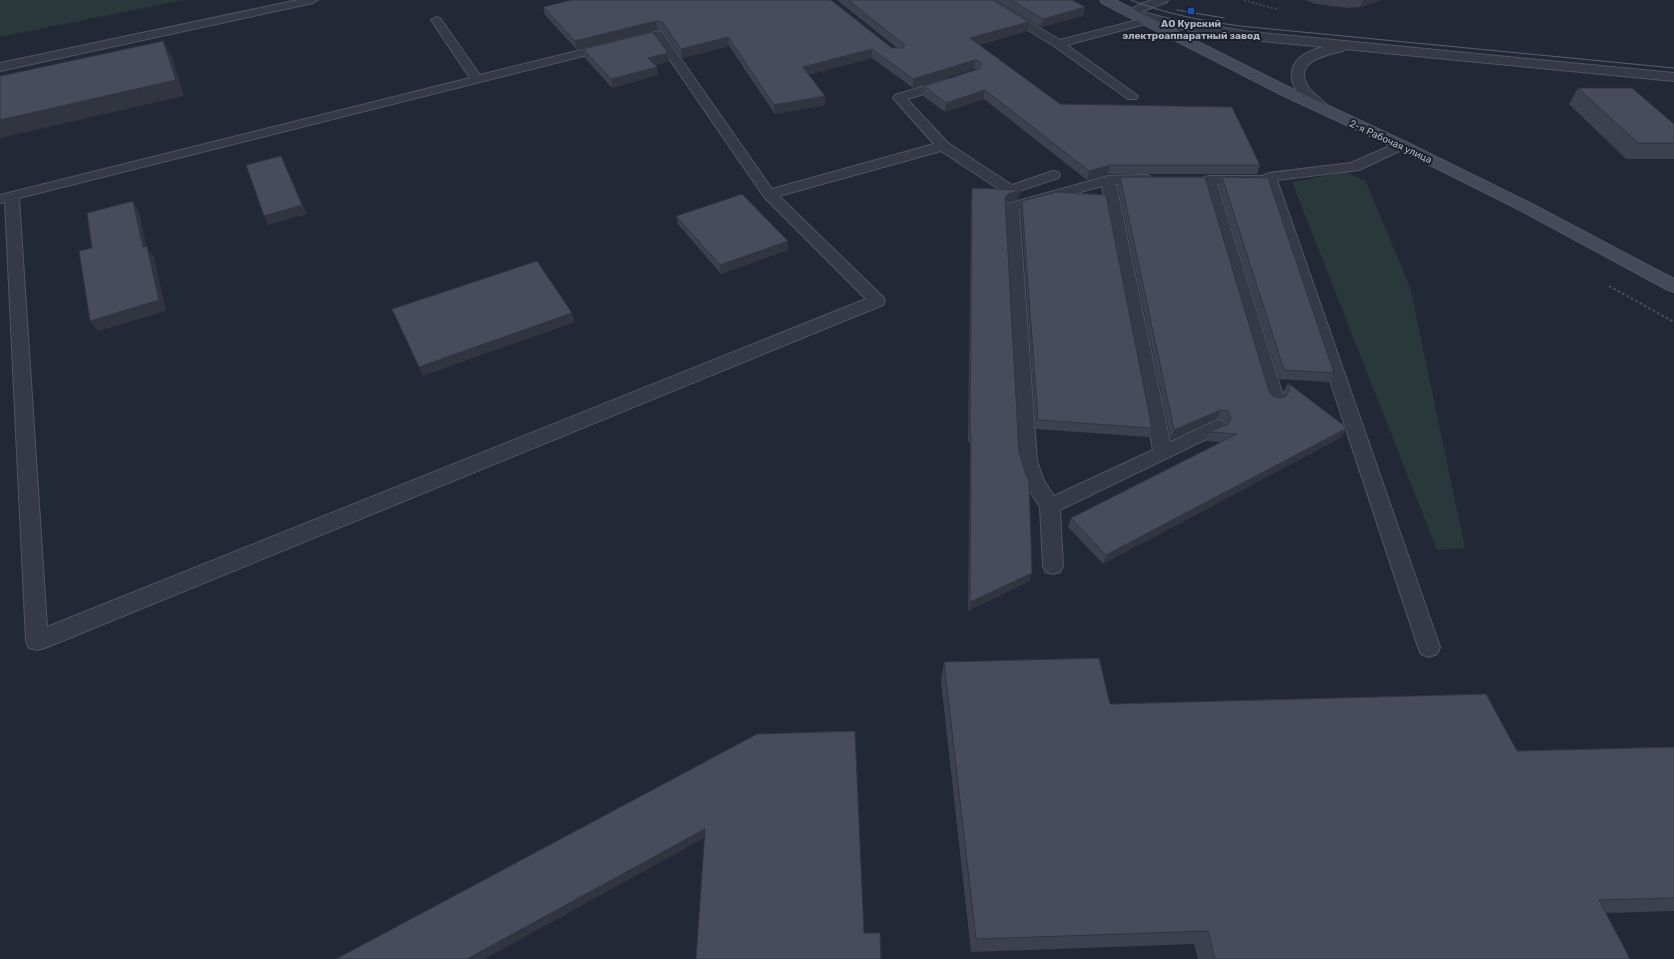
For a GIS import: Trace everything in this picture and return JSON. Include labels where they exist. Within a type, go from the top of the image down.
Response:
[{"type":"main road","name":"2-я Рабочая улица","points":[[1106,0],[1145,21],[1322,108],[1401,144],[1520,204],[1674,286]]},
{"type":"street","points":[[1130,13],[1174,24],[1222,32],[1674,77]]},
{"type":"street","points":[[1322,108],[1307,96],[1303,90],[1298,80],[1297,70],[1299,66],[1308,58],[1320,52],[1354,46]]},
{"type":"lane","points":[[0,66],[313,0]]},
{"type":"lane","points":[[985,0],[1058,44],[1132,96]]},
{"type":"lane","points":[[1130,13],[1144,6],[1164,0]]},
{"type":"lane","points":[[436,20],[477,79]]},
{"type":"lane","points":[[1058,44],[1145,21]]},
{"type":"lane","points":[[658,34],[769,194],[877,301],[37,642],[6,197],[477,79],[658,34]]},
{"type":"lane","points":[[959,79],[899,98],[943,146],[1010,190],[1053,175]]},
{"type":"lane","points":[[1275,398],[1201,180],[1265,180],[1269,177],[1354,167],[1401,144]]},
{"type":"lane","points":[[769,194],[943,146]]},
{"type":"lane","points":[[1269,177],[1429,647]]},
{"type":"lane","points":[[1053,566],[1050,506],[1035,483],[1028,461],[1012,207],[1108,180],[1162,179]]},
{"type":"lane","points":[[1108,180],[1163,454]]},
{"type":"lane","points":[[1050,506],[1163,454],[1217,426]]},
{"type":"shaded area","points":[[0,0],[183,0],[0,37]]},
{"type":"shaded area","points":[[1347,172],[1366,182],[1410,287],[1465,548],[1437,550],[1292,182]]},
{"type":"building","points":[[572,0],[831,0],[892,48],[903,48],[905,45],[848,0],[992,0],[1029,22],[970,38],[1060,104],[1232,107],[1260,165],[1110,165],[1089,171],[985,90],[946,103],[924,86],[979,69],[982,64],[975,60],[913,79],[872,49],[803,67],[825,96],[774,105],[728,37],[681,49],[662,22],[656,21],[575,41],[543,7]]},
{"type":"building","points":[[1011,0],[1072,0],[1085,7],[1043,19]]},
{"type":"building","points":[[653,32],[668,53],[648,58],[657,67],[611,79],[583,49]]},
{"type":"building","points":[[163,41],[176,80],[0,120],[0,76]]},
{"type":"building","points":[[1578,88],[1632,88],[1674,124],[1674,143],[1638,143]]},
{"type":"building","points":[[281,156],[302,205],[264,216],[246,165]]},
{"type":"building","points":[[1120,177],[1205,177],[1269,391],[1273,396],[1279,398],[1286,396],[1290,390],[1288,383],[1347,428],[1106,555],[1071,518],[1237,434],[1209,432],[1228,424],[1231,418],[1228,411],[1221,410],[1174,430]]},
{"type":"building","points":[[1222,177],[1268,178],[1334,373],[1284,370]]},
{"type":"building","points":[[972,188],[1021,190],[1008,194],[1005,198],[1019,452],[1029,480],[1032,573],[970,602],[970,434]]},
{"type":"building","points":[[1056,192],[1106,195],[1152,428],[1038,420],[1022,201]]},
{"type":"building","points":[[742,194],[788,241],[720,265],[676,216]]},
{"type":"building","points":[[133,201],[143,247],[147,246],[159,300],[90,321],[79,251],[92,248],[87,213]]},
{"type":"building","points":[[537,261],[572,313],[419,367],[392,309]]},
{"type":"building","points":[[1099,658],[1110,704],[1486,694],[1517,751],[1674,747],[1674,898],[1599,900],[1630,959],[1215,959],[1208,931],[976,939],[944,662]]},
{"type":"building","points":[[855,731],[864,933],[880,933],[881,959],[696,959],[705,829],[467,959],[336,959],[757,734]]},
{"type":"tram line","points":[[1131,0],[1185,16],[1240,26],[1674,68]]},
{"type":"tram line","points":[[1177,10],[1224,18]]},
{"type":"place","name":"АО Курский электроаппаратный завод","points":[[1191,11]]}]
